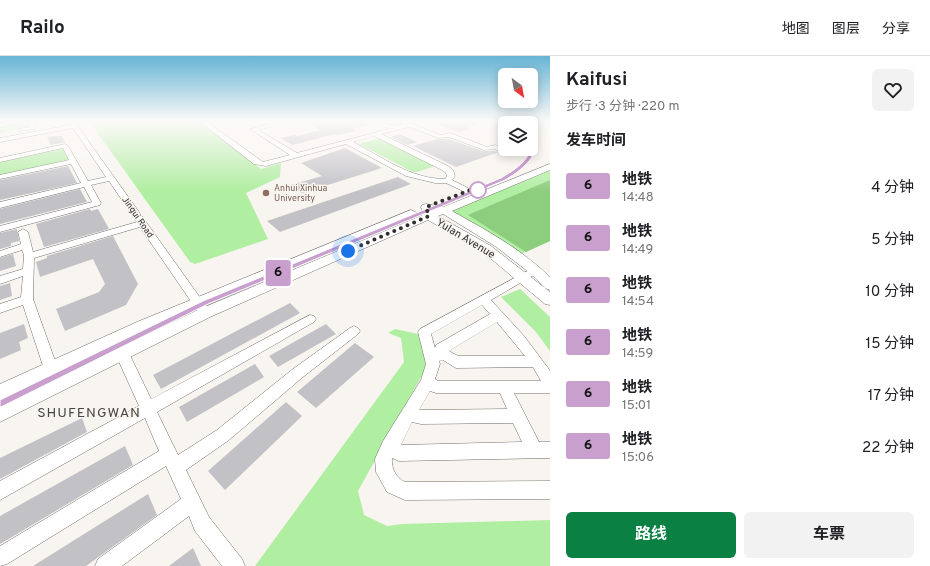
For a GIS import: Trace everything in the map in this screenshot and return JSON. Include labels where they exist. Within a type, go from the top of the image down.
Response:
[{"type":"main road","points":[[427,212],[467,191],[550,158]]},
{"type":"main road","points":[[0,413],[122,353],[202,308],[373,228],[427,212],[443,210],[550,167]]},
{"type":"main road","name":"Yulan Avenue","points":[[443,210],[499,243],[535,270],[550,285]]},
{"type":"main road","name":"Yulan Avenue","points":[[427,212],[487,249],[550,300]]},
{"type":"main road","points":[[0,393],[144,326],[202,308]]},
{"type":"street","name":"Jingui Road","points":[[87,145],[202,308]]},
{"type":"street","points":[[234,145],[257,162],[263,164],[337,145]]},
{"type":"street","points":[[279,145],[295,155]]},
{"type":"street","points":[[353,145],[416,178],[437,182],[447,181],[467,191]]},
{"type":"street","points":[[397,145],[445,168],[450,172],[451,176],[447,181]]},
{"type":"street","points":[[475,145],[486,149],[498,148]]},
{"type":"street","points":[[0,160],[65,146],[97,203],[0,229]]},
{"type":"street","points":[[0,177],[73,161]]},
{"type":"street","points":[[0,205],[111,178]]},
{"type":"street","points":[[0,254],[28,251],[142,223]]},
{"type":"street","points":[[23,232],[28,251],[27,299],[51,369]]},
{"type":"street","points":[[535,270],[424,332],[436,352],[456,362],[535,361]]},
{"type":"street","points":[[0,280],[28,271]]},
{"type":"street","points":[[0,309],[27,299]]},
{"type":"street","points":[[484,299],[519,338],[550,384]]},
{"type":"street","points":[[500,317],[493,318],[436,352],[427,382],[383,459],[386,472],[393,486],[405,492],[550,490]]},
{"type":"street","points":[[0,491],[310,319]]},
{"type":"street","points":[[0,557],[223,435],[298,373],[354,331]]},
{"type":"street","points":[[122,353],[202,524],[235,566]]},
{"type":"street","points":[[427,382],[436,387],[550,387]]},
{"type":"street","points":[[504,387],[517,416],[542,450]]},
{"type":"street","points":[[408,414],[421,417],[517,416]]},
{"type":"street","points":[[389,447],[399,453],[542,450]]},
{"type":"street","points":[[105,566],[192,502]]},
{"type":"green space","points":[[106,145],[229,145],[261,169],[281,163],[280,177],[246,193],[268,239],[195,264],[190,262]]},
{"type":"green space","points":[[361,145],[393,145],[435,166],[413,172]]},
{"type":"green space","points":[[63,149],[69,161],[0,176],[0,162]]},
{"type":"green space","points":[[550,167],[550,241],[516,256],[443,210]]},
{"type":"green space","points":[[550,180],[550,241],[526,252],[468,215]]},
{"type":"green space","points":[[520,289],[550,317],[550,351],[536,332],[501,297]]},
{"type":"green space","points":[[395,329],[418,334],[426,362],[425,370],[358,491],[364,515],[387,526],[402,524],[550,520],[550,566],[255,566],[404,362],[401,338],[388,333]]},
{"type":"building","points":[[465,145],[483,151],[498,152],[456,167],[413,146]]},
{"type":"building","points":[[345,148],[382,168],[302,193],[291,185],[322,176],[301,163]]},
{"type":"building","points":[[68,166],[77,183],[0,200],[0,180]]},
{"type":"building","points":[[398,177],[411,184],[280,232],[267,221]]},
{"type":"building","points":[[80,189],[87,202],[0,224],[0,209]]},
{"type":"building","points":[[90,209],[91,211],[98,209],[109,229],[44,247],[36,224]]},
{"type":"building","points":[[17,229],[19,241],[11,243],[11,246],[0,249],[0,233]]},
{"type":"building","points":[[113,236],[138,284],[126,305],[65,331],[56,309],[99,292],[105,284],[93,259],[40,277],[36,262],[47,258],[47,256]]},
{"type":"building","points":[[13,254],[16,266],[0,271],[0,258]]},
{"type":"building","points":[[10,283],[12,296],[0,300],[0,286]]},
{"type":"building","points":[[290,303],[300,313],[161,389],[153,375]]},
{"type":"building","points":[[24,324],[28,338],[19,342],[21,350],[0,359],[0,333]]},
{"type":"building","points":[[326,324],[336,334],[278,367],[269,356]]},
{"type":"building","points":[[355,343],[374,357],[316,408],[297,392]]},
{"type":"building","points":[[255,364],[264,377],[187,422],[179,407]]},
{"type":"building","points":[[286,402],[302,416],[225,490],[208,471]]},
{"type":"building","points":[[82,418],[87,432],[0,479],[0,458]]},
{"type":"building","points":[[125,446],[133,465],[0,544],[0,516]]},
{"type":"building","points":[[148,494],[157,515],[86,566],[33,566]]},
{"type":"building","points":[[193,548],[201,566],[169,566]]},
{"type":"metro line","name":"6","points":[[0,403],[206,302],[503,179],[518,170],[529,159],[530,156]]},
{"type":"place","name":"Anhui Xinhua University","points":[[266,193]]},
{"type":"district","name":"SHUFENGWAN","points":[[89,412]]},
{"type":"route","points":[[348,251],[429,216],[426,207],[481,186],[478,190]]}]
